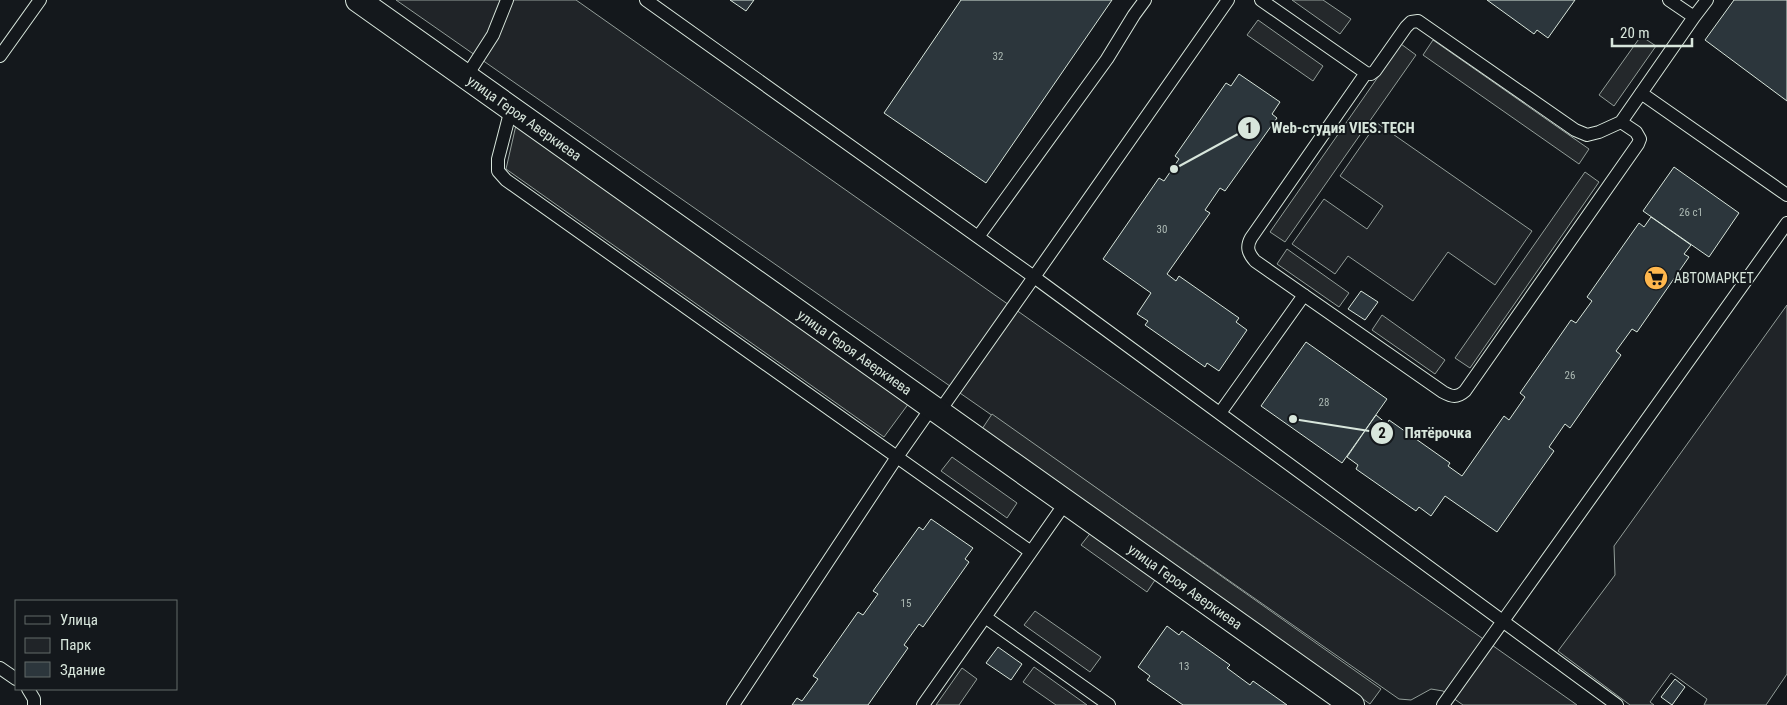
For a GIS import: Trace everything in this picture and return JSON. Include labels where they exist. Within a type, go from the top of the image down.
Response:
[{"type":"street","name":"улица Героя Аверкиева","points":[[358,0],[1352,705]]},
{"type":"lane","points":[[0,56],[40,0]]},
{"type":"lane","points":[[466,77],[493,35],[507,0]]},
{"type":"lane","points":[[646,0],[1034,277],[1616,705]]},
{"type":"lane","points":[[978,237],[1108,60],[1134,14],[1145,0]]},
{"type":"lane","points":[[733,705],[897,457],[936,410],[1034,277],[1228,0]]},
{"type":"lane","points":[[1261,0],[1366,73],[1371,74],[1375,72],[1410,22],[1418,21],[1575,130],[1587,135],[1621,122],[1707,0]]},
{"type":"lane","points":[[1670,0],[1694,18]]},
{"type":"lane","points":[[1366,73],[1247,245],[1250,255],[1255,261],[1451,397],[1460,396],[1471,383],[1638,144],[1640,139],[1636,132],[1621,122]]},
{"type":"lane","points":[[1642,93],[1787,194]]},
{"type":"lane","points":[[510,109],[498,159],[498,171],[506,180],[1031,552]]},
{"type":"lane","points":[[1443,705],[1787,223]]},
{"type":"lane","points":[[1220,414],[1304,295]]},
{"type":"lane","points":[[923,705],[1066,502]]},
{"type":"lane","points":[[985,617],[1108,705]]},
{"type":"lane","points":[[0,668],[15,678]]},
{"type":"lane","points":[[29,690],[34,699],[34,705]]},
{"type":"green space","points":[[396,0],[576,0],[1577,705],[1463,705],[1443,691],[1431,689],[1411,700],[1399,699]]},
{"type":"green space","points":[[1377,123],[1532,231],[1495,285],[1448,252],[1413,301],[1348,256],[1335,274],[1292,244],[1324,199],[1367,229],[1383,206],[1340,176]]},
{"type":"green space","points":[[1787,305],[1787,674],[1766,705],[1704,705],[1707,699],[1671,673],[1650,702],[1654,705],[1630,705],[1558,651],[1615,575],[1614,546]]},
{"type":"shaded area","points":[[1292,0],[1323,0],[1351,19],[1340,34]]},
{"type":"shaded area","points":[[1258,20],[1323,66],[1313,81],[1247,35]]},
{"type":"shaded area","points":[[1641,36],[1656,46],[1614,106],[1599,95]]},
{"type":"shaded area","points":[[1433,40],[1589,149],[1579,164],[1423,55]]},
{"type":"shaded area","points":[[1401,44],[1416,55],[1285,242],[1270,232]]},
{"type":"shaded area","points":[[516,125],[909,403],[884,437],[506,169]]},
{"type":"shaded area","points":[[1585,172],[1599,182],[1470,368],[1455,358]]},
{"type":"shaded area","points":[[1287,249],[1349,293],[1339,307],[1277,264]]},
{"type":"shaded area","points":[[1382,315],[1445,360],[1435,374],[1372,330]]},
{"type":"shaded area","points":[[992,414],[1381,689],[1370,704],[982,429]]},
{"type":"shaded area","points":[[952,457],[1017,503],[1007,518],[941,471]]},
{"type":"shaded area","points":[[1092,531],[1157,577],[1147,592],[1081,545]]},
{"type":"shaded area","points":[[1035,611],[1101,657],[1090,672],[1024,625]]},
{"type":"shaded area","points":[[1034,667],[1087,705],[1056,705],[1023,682]]},
{"type":"shaded area","points":[[962,668],[977,679],[959,705],[936,705]]},
{"type":"building","points":[[730,0],[754,0],[746,11]]},
{"type":"building","points":[[961,0],[1112,0],[986,183],[884,113]]},
{"type":"building","points":[[1487,0],[1575,0],[1548,38],[1537,30],[1534,34]]},
{"type":"building","points":[[1734,0],[1787,0],[1787,101],[1705,40]]},
{"type":"building","points":[[1239,74],[1280,102],[1272,114],[1277,118],[1225,191],[1220,188],[1205,210],[1210,213],[1167,274],[1176,281],[1179,276],[1239,318],[1236,322],[1247,330],[1219,371],[1207,363],[1205,367],[1145,325],[1148,321],[1137,314],[1151,293],[1103,259],[1159,178],[1164,181],[1179,159],[1175,156],[1226,83],[1231,86]]},
{"type":"building","points":[[1674,167],[1739,213],[1709,257],[1643,211]]},
{"type":"building","points":[[1651,217],[1691,245],[1684,254],[1689,257],[1637,332],[1632,329],[1616,351],[1621,355],[1570,428],[1565,424],[1549,447],[1554,451],[1497,532],[1445,496],[1431,516],[1419,507],[1416,511],[1356,469],[1358,465],[1347,457],[1376,415],[1387,424],[1389,420],[1450,463],[1448,466],[1462,476],[1504,416],[1509,420],[1525,397],[1520,393],[1571,320],[1576,323],[1592,301],[1587,297],[1639,223],[1644,227]]},
{"type":"building","points":[[1361,291],[1378,302],[1365,320],[1348,309]]},
{"type":"building","points":[[1306,342],[1387,399],[1342,463],[1261,406]]},
{"type":"building","points":[[931,519],[973,548],[965,559],[969,562],[923,627],[919,624],[904,645],[908,648],[868,705],[792,705],[797,698],[802,701],[818,679],[813,676],[858,612],[863,615],[878,594],[873,591],[919,527],[923,530]]},
{"type":"building","points":[[1167,626],[1179,635],[1182,631],[1230,665],[1227,668],[1250,685],[1253,681],[1287,705],[1183,705],[1147,680],[1150,676],[1138,667]]},
{"type":"building","points":[[998,647],[1022,664],[1011,680],[986,663]]},
{"type":"building","points":[[1675,679],[1685,687],[1672,705],[1661,697]]},
{"type":"place","name":"Web-студия VIES.TECH","points":[[1174,169]]},
{"type":"place","name":"АВТОМАРКЕТ","points":[[1656,278]]},
{"type":"place","name":"Пятёрочка","points":[[1293,419]]}]
